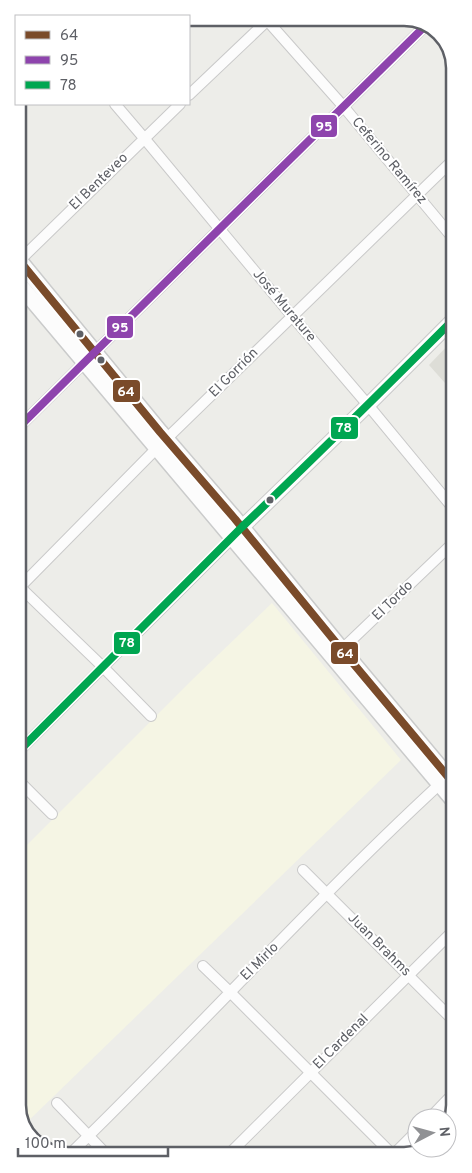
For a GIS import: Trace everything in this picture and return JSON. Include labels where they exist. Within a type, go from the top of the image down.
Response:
[{"type":"main road","points":[[26,271],[89,357],[402,731],[446,777]]},
{"type":"main road","points":[[26,291],[89,357]]},
{"type":"street","points":[[190,94],[260,26]]},
{"type":"street","name":"Ceferino Ramírez","points":[[275,26],[446,230]]},
{"type":"street","points":[[26,420],[421,30]]},
{"type":"street","name":"José Murature","points":[[116,105],[446,500]]},
{"type":"street","name":"El Benteveo","points":[[26,252],[179,105]]},
{"type":"street","name":"El Gorrión","points":[[26,580],[446,166]]},
{"type":"street","points":[[26,744],[446,326]]},
{"type":"street","name":"El Tordo","points":[[337,654],[446,550]]},
{"type":"street","points":[[26,594],[151,716]]},
{"type":"street","name":"El Mirlo","points":[[77,1147],[327,893],[446,781]]},
{"type":"street","points":[[26,789],[52,814]]},
{"type":"street","name":"Juan Brahms","points":[[303,870],[446,1013]]},
{"type":"street","name":"El Cardenal","points":[[237,1147],[446,938]]},
{"type":"street","points":[[203,966],[385,1147]]},
{"type":"street","points":[[57,1103],[99,1147]]},
{"type":"shaded area","points":[[446,347],[446,384],[429,365]]},
{"type":"shaded area","points":[[272,603],[401,760],[29,1120],[26,1105],[26,846]]},
{"type":"transit line","name":"95","points":[[26,420],[421,30]]},
{"type":"transit line","name":"64","points":[[26,269],[446,774]]},
{"type":"transit line","name":"78","points":[[26,744],[242,527],[446,327]]}]
